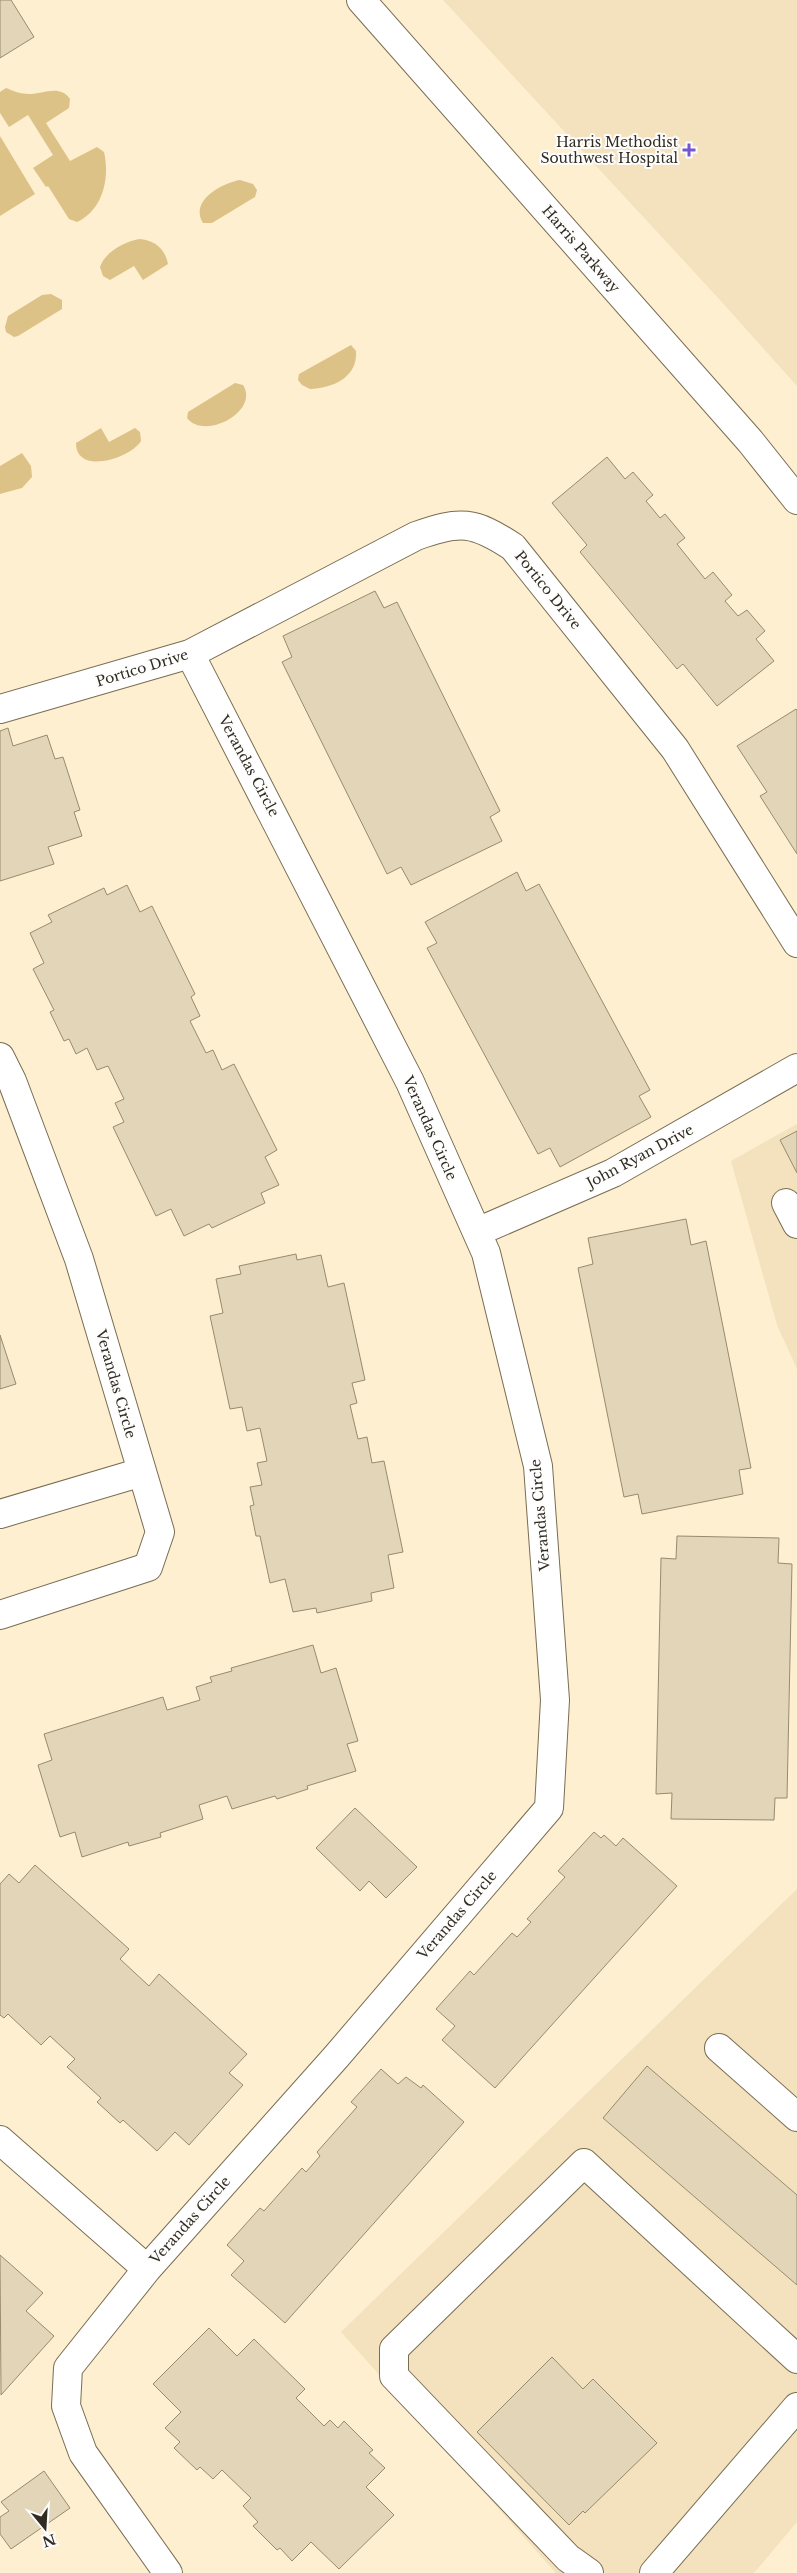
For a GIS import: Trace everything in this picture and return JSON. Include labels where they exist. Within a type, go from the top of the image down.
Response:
[{"type":"street","name":"Harris Parkway","points":[[361,0],[750,440],[797,500]]},
{"type":"street","name":"Portico Drive","points":[[0,709],[190,654],[416,536],[441,527],[468,524],[492,533],[513,547],[675,749],[797,943]]},
{"type":"street","name":"Verandas Circle","points":[[168,2573],[83,2453],[66,2406],[68,2368],[146,2269],[336,2057],[549,1808],[555,1700],[538,1466],[486,1254],[410,1082],[190,654]]},
{"type":"street","name":"Verandas Circle","points":[[0,1057],[12,1080],[79,1259],[160,1532],[148,1567],[0,1615]]},
{"type":"street","name":"John Ryan Drive","points":[[477,1232],[613,1172],[797,1068]]},
{"type":"street","points":[[0,1514],[142,1472]]},
{"type":"street","points":[[719,2048],[797,2117]]},
{"type":"street","name":"Verandas Circle","points":[[0,2140],[146,2269]]},
{"type":"street","points":[[589,2573],[568,2558],[394,2376],[394,2349],[584,2163],[797,2359]]},
{"type":"street","points":[[654,2573],[797,2407]]},
{"type":"shaded area","name":"Harris Methodist Southwest Hospital","points":[[443,0],[797,0],[797,386],[720,300]]},
{"type":"shaded area","points":[[6,88],[26,94],[56,91],[66,94],[70,99],[69,108],[46,123],[70,161],[97,147],[104,152],[106,162],[105,182],[99,201],[86,217],[77,222],[69,219],[48,186],[46,187],[33,168],[53,155],[28,115],[9,127],[0,113],[0,92]]},
{"type":"shaded area","points":[[0,136],[35,194],[0,216]]},
{"type":"shaded area","points":[[240,180],[253,184],[257,190],[255,197],[212,223],[203,223],[200,207],[210,194],[225,185]]},
{"type":"shaded area","points":[[139,239],[149,241],[158,246],[167,258],[168,264],[143,280],[134,266],[110,280],[103,276],[100,267],[106,257],[121,245]]},
{"type":"shaded area","points":[[51,294],[62,300],[62,309],[18,336],[14,337],[6,332],[5,327],[8,316],[42,295]]},
{"type":"shaded area","points":[[351,345],[356,351],[356,360],[353,368],[342,379],[327,386],[310,389],[302,385],[298,380],[299,374]]},
{"type":"shaded area","points":[[235,383],[243,385],[246,395],[244,404],[228,420],[217,425],[206,426],[195,424],[187,418],[188,412]]},
{"type":"shaded area","points":[[101,428],[109,442],[135,428],[140,432],[141,441],[127,453],[116,458],[105,461],[85,459],[78,453],[76,443]]},
{"type":"shaded area","points":[[22,453],[31,466],[32,477],[22,488],[0,494],[0,466]]},
{"type":"shaded area","points":[[797,1124],[797,1369],[777,1325],[731,1161]]},
{"type":"shaded area","points":[[797,1889],[797,2522],[754,2573],[556,2573],[341,2332]]},
{"type":"building","points":[[0,0],[11,0],[34,37],[0,58]]},
{"type":"building","points":[[607,457],[625,479],[633,472],[653,495],[646,501],[660,518],[665,514],[685,538],[677,544],[705,579],[713,572],[732,595],[725,601],[738,616],[747,610],[765,631],[756,639],[774,661],[717,706],[683,664],[677,669],[580,552],[587,545],[552,503]]},
{"type":"building","points":[[375,591],[384,608],[397,602],[500,811],[490,817],[502,841],[411,885],[401,867],[387,874],[282,662],[292,657],[283,636]]},
{"type":"building","points":[[796,709],[797,854],[760,796],[767,792],[737,746]]},
{"type":"building","points":[[8,728],[13,746],[47,735],[55,759],[63,757],[80,810],[74,812],[82,836],[48,847],[54,864],[0,881],[0,731]]},
{"type":"building","points":[[517,872],[526,891],[539,884],[650,1090],[639,1096],[651,1117],[560,1167],[550,1148],[538,1154],[427,948],[437,943],[425,922]]},
{"type":"building","points":[[127,885],[140,912],[152,906],[195,994],[191,997],[200,1016],[190,1021],[206,1053],[213,1050],[222,1070],[234,1064],[277,1150],[265,1157],[279,1185],[261,1193],[265,1203],[212,1228],[209,1224],[184,1236],[171,1209],[156,1216],[113,1127],[124,1122],[115,1103],[124,1099],[108,1066],[97,1070],[87,1048],[76,1054],[69,1039],[64,1041],[50,1012],[54,1010],[33,969],[44,963],[30,933],[52,922],[48,915],[104,888],[107,895]]},
{"type":"building","points":[[797,1131],[797,1173],[780,1140]]},
{"type":"building","points":[[686,1219],[691,1245],[706,1241],[751,1468],[739,1470],[743,1494],[642,1514],[638,1494],[624,1497],[578,1268],[593,1264],[588,1238]]},
{"type":"building","points":[[296,1254],[297,1260],[321,1255],[328,1287],[344,1283],[365,1380],[352,1383],[357,1403],[350,1405],[358,1439],[367,1437],[372,1463],[384,1461],[403,1552],[388,1555],[394,1588],[371,1593],[372,1601],[317,1613],[316,1608],[293,1612],[285,1579],[270,1583],[260,1536],[256,1536],[250,1506],[254,1505],[250,1487],[262,1485],[257,1463],[267,1461],[260,1428],[247,1431],[242,1407],[230,1409],[210,1316],[223,1313],[216,1279],[241,1274],[239,1266]]},
{"type":"building","points":[[0,1335],[16,1384],[0,1389]]},
{"type":"building","points":[[677,1536],[779,1538],[778,1563],[792,1564],[787,1798],[775,1798],[774,1820],[671,1819],[672,1793],[656,1794],[661,1558],[676,1559]]},
{"type":"building","points":[[313,1645],[321,1673],[336,1668],[358,1741],[347,1744],[356,1771],[307,1786],[308,1789],[277,1799],[275,1796],[232,1809],[227,1796],[199,1805],[203,1819],[160,1833],[161,1837],[129,1846],[128,1842],[82,1857],[75,1832],[60,1837],[38,1765],[52,1760],[44,1734],[163,1697],[167,1710],[200,1700],[196,1687],[212,1682],[210,1677],[232,1671],[231,1668]]},
{"type":"building","points":[[355,1808],[417,1867],[386,1898],[369,1881],[360,1891],[316,1848]]},
{"type":"building","points":[[594,1832],[601,1838],[604,1835],[616,1846],[623,1838],[677,1886],[495,2088],[442,2040],[455,2026],[436,2009],[470,1971],[474,1975],[512,1933],[517,1937],[531,1922],[527,1919],[565,1877],[558,1871]]},
{"type":"building","points":[[35,1865],[129,1949],[120,1959],[149,1986],[159,1974],[247,2054],[229,2073],[243,2085],[189,2145],[175,2132],[157,2151],[123,2120],[120,2123],[97,2102],[101,2098],[67,2067],[75,2059],[50,2036],[41,2045],[8,2014],[4,2018],[0,2015],[0,1884],[9,1874],[19,1883]]},
{"type":"building","points":[[647,2066],[797,2195],[797,2285],[603,2118]]},
{"type":"building","points":[[381,2069],[398,2084],[406,2077],[421,2088],[423,2085],[464,2122],[285,2323],[231,2275],[244,2261],[227,2245],[260,2208],[264,2211],[302,2168],[306,2172],[320,2156],[317,2152],[357,2107],[351,2102]]},
{"type":"building","points":[[0,2255],[43,2293],[26,2311],[54,2336],[1,2395]]},
{"type":"building","points":[[209,2328],[237,2356],[254,2339],[305,2389],[296,2398],[324,2426],[330,2420],[338,2428],[344,2421],[373,2450],[369,2453],[385,2468],[366,2487],[394,2515],[339,2569],[311,2542],[292,2561],[280,2548],[277,2550],[253,2526],[258,2522],[243,2506],[251,2498],[222,2470],[213,2479],[200,2467],[197,2470],[174,2448],[180,2442],[165,2428],[181,2412],[153,2384]]},
{"type":"building","points":[[552,2357],[583,2389],[593,2379],[657,2443],[585,2513],[583,2511],[569,2525],[477,2432]]},
{"type":"building","points":[[44,2471],[70,2508],[11,2549],[0,2534],[0,2517],[9,2511],[1,2502]]},
{"type":"place","name":"Harris Methodist Southwest Hospital","points":[[689,150]]}]
